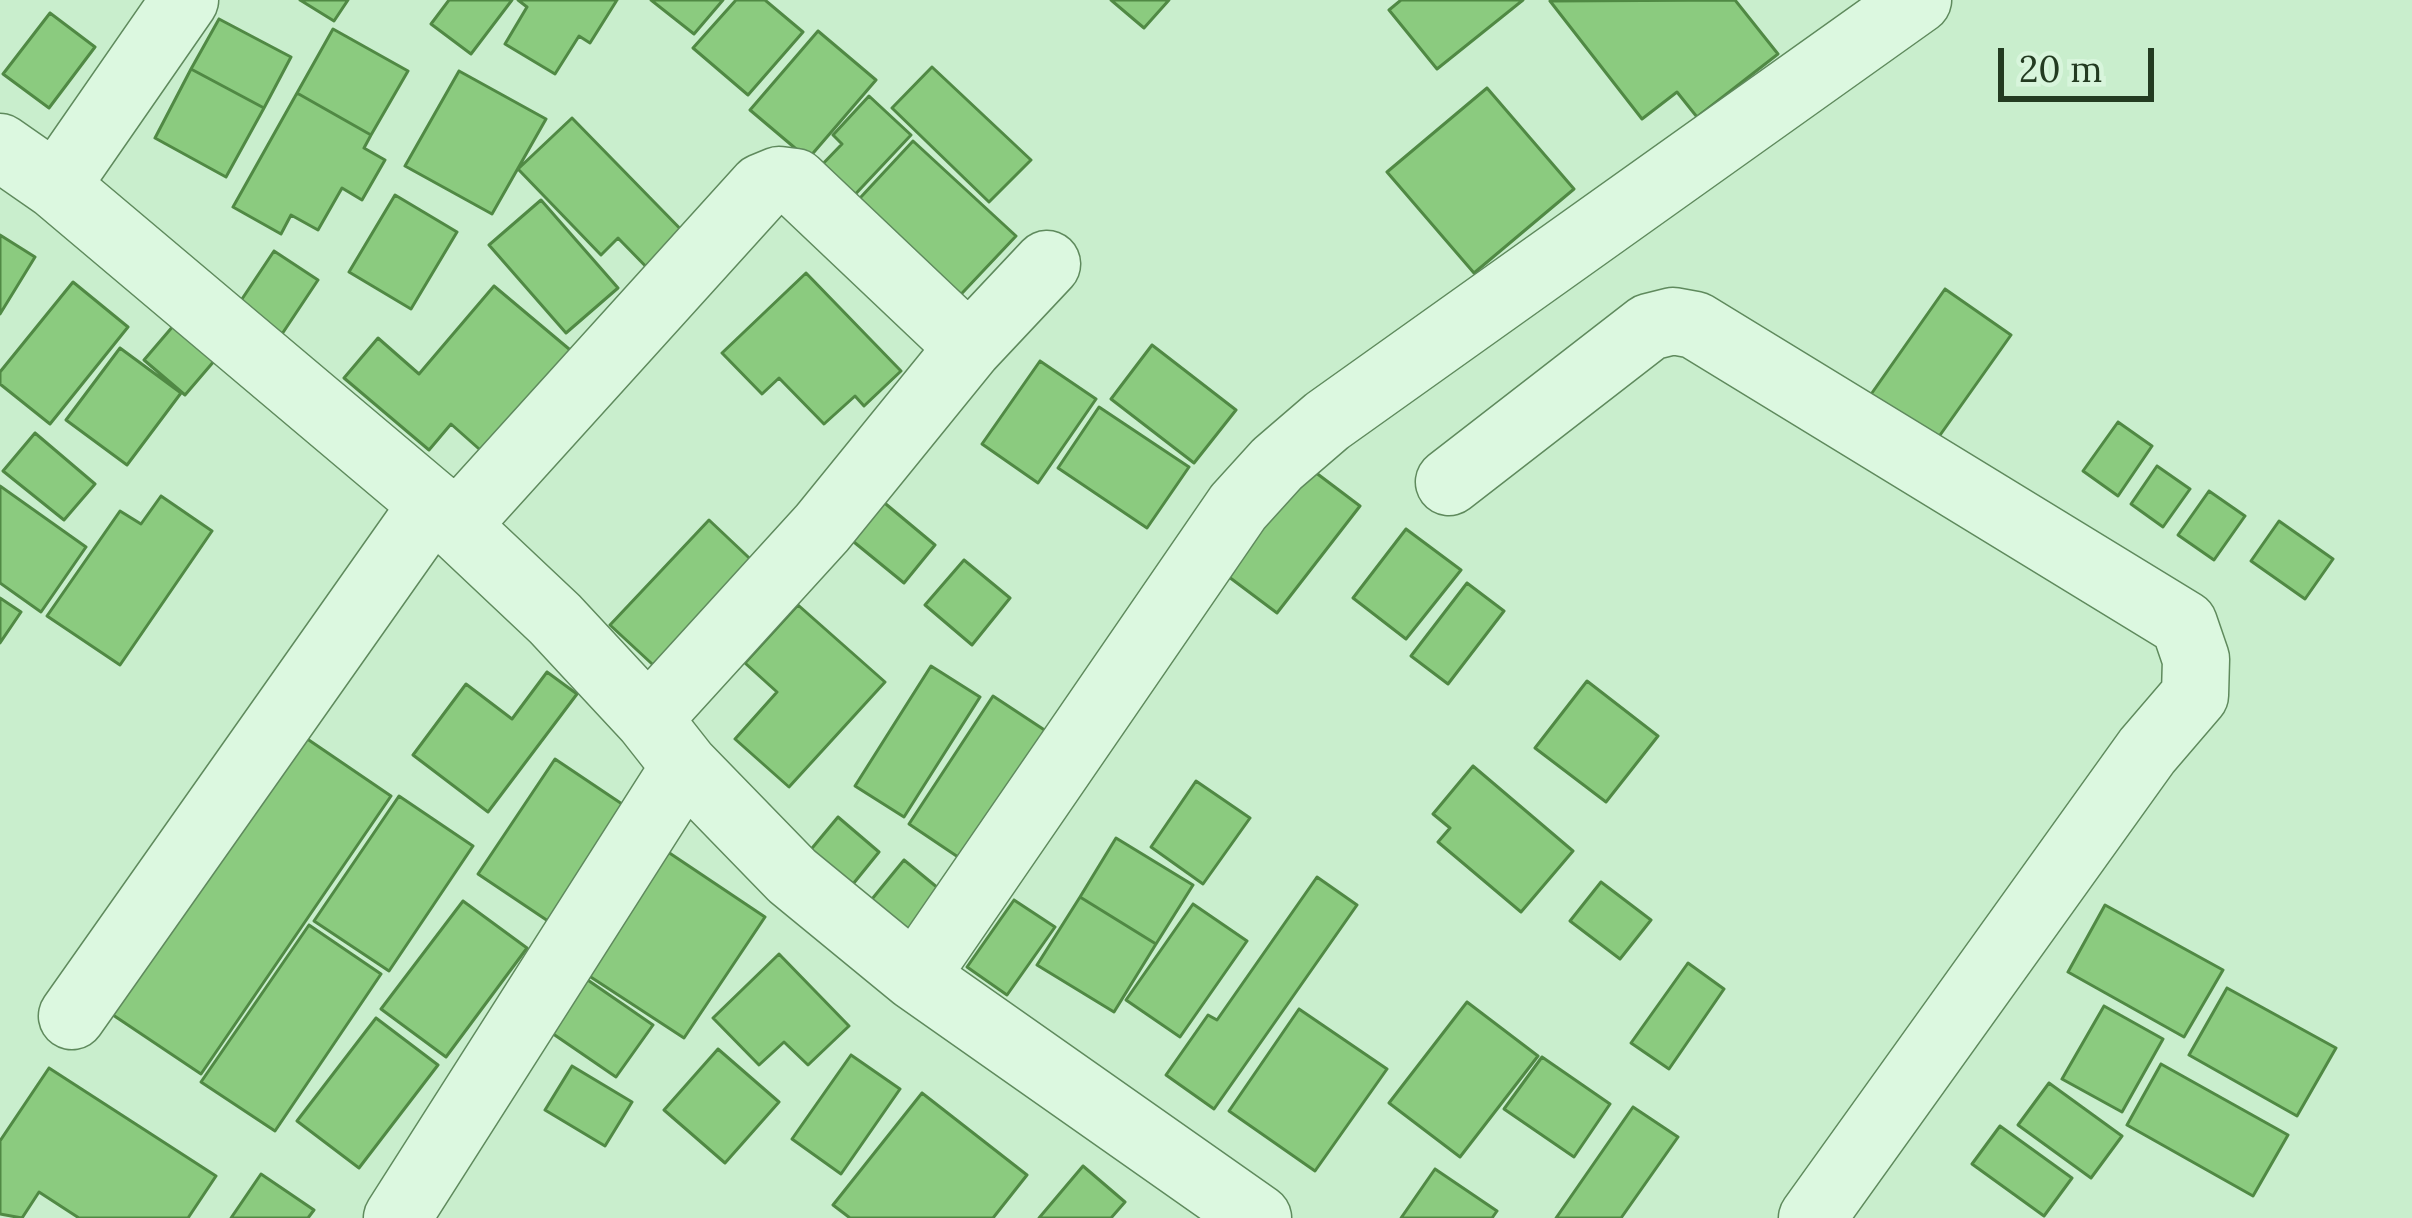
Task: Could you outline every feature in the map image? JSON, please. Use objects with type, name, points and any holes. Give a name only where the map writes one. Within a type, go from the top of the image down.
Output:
[{"type":"street","points":[[56,186],[184,0]]},
{"type":"street","points":[[915,977],[1238,507],[1277,464],[1327,421],[1918,0]]},
{"type":"street","points":[[0,147],[56,186],[445,514],[555,620],[792,876],[915,977],[1258,1218]]},
{"type":"street","points":[[72,1016],[445,514],[762,187],[779,180],[795,182],[969,347]]},
{"type":"street","points":[[397,1218],[666,743],[822,528],[969,347],[1047,264]]},
{"type":"street","points":[[1449,482],[1649,327],[1673,321],[1695,325],[2184,624],[2197,658],[2195,695],[2147,751],[1812,1218]]},
{"type":"building","points":[[300,0],[348,0],[334,21]]},
{"type":"building","points":[[449,0],[512,0],[471,54],[431,24]]},
{"type":"building","points":[[518,0],[617,0],[590,43],[579,36],[555,74],[505,44],[527,7]]},
{"type":"building","points":[[651,0],[723,0],[694,34]]},
{"type":"building","points":[[736,0],[765,0],[803,32],[748,95],[693,48]]},
{"type":"building","points":[[1111,0],[1169,0],[1144,28]]},
{"type":"building","points":[[1401,0],[1523,0],[1437,69],[1389,10]]},
{"type":"building","points":[[1735,0],[1778,54],[1697,117],[1677,92],[1642,119],[1550,1]]},
{"type":"building","points":[[50,13],[95,47],[49,108],[3,74]]},
{"type":"building","points":[[219,19],[291,57],[264,108],[191,69]]},
{"type":"building","points":[[333,29],[408,71],[371,135],[297,93]]},
{"type":"building","points":[[818,31],[876,80],[808,159],[750,110]]},
{"type":"building","points":[[932,67],[1031,160],[989,202],[892,108]]},
{"type":"building","points":[[191,69],[264,108],[226,177],[155,138]]},
{"type":"building","points":[[459,71],[546,119],[492,214],[405,166]]},
{"type":"building","points":[[1487,88],[1574,189],[1474,273],[1387,172]]},
{"type":"building","points":[[297,93],[371,135],[364,148],[385,160],[362,200],[342,188],[318,230],[291,215],[281,234],[233,207]]},
{"type":"building","points":[[869,96],[911,135],[848,202],[815,172],[842,144],[833,135]]},
{"type":"building","points":[[572,118],[699,248],[662,283],[618,238],[601,255],[518,169]]},
{"type":"building","points":[[913,141],[1016,236],[949,307],[847,212]]},
{"type":"building","points":[[395,195],[457,232],[411,309],[349,272]]},
{"type":"building","points":[[541,200],[618,288],[566,333],[489,245]]},
{"type":"building","points":[[0,235],[35,257],[0,314]]},
{"type":"building","points":[[274,251],[318,280],[282,334],[238,305]]},
{"type":"building","points":[[806,273],[901,371],[864,406],[855,396],[824,424],[779,378],[762,394],[722,353]]},
{"type":"building","points":[[73,282],[128,327],[50,424],[0,384],[0,372]]},
{"type":"building","points":[[494,286],[575,354],[487,456],[451,424],[429,450],[344,378],[378,338],[419,374]]},
{"type":"building","points":[[1945,289],[2011,335],[1933,445],[1867,400]]},
{"type":"building","points":[[174,325],[215,360],[185,395],[144,360]]},
{"type":"building","points":[[1152,345],[1236,410],[1194,463],[1111,399]]},
{"type":"building","points":[[120,348],[181,393],[127,465],[66,420]]},
{"type":"building","points":[[1040,361],[1096,399],[1038,483],[982,444]]},
{"type":"building","points":[[1099,407],[1189,467],[1147,528],[1058,468]]},
{"type":"building","points":[[2118,422],[2152,446],[2118,496],[2083,471]]},
{"type":"building","points":[[35,433],[95,484],[64,520],[3,471]]},
{"type":"building","points":[[1303,463],[1360,506],[1277,613],[1221,571]]},
{"type":"building","points":[[2157,466],[2190,489],[2163,527],[2131,504]]},
{"type":"building","points":[[0,486],[86,547],[41,612],[0,583]]},
{"type":"building","points":[[2209,491],[2245,516],[2214,560],[2178,535]]},
{"type":"building","points":[[161,496],[212,531],[120,665],[47,616],[120,511],[141,524]]},
{"type":"building","points":[[881,500],[935,545],[904,583],[849,538]]},
{"type":"building","points":[[709,520],[763,571],[664,675],[610,625]]},
{"type":"building","points":[[2279,521],[2333,559],[2305,599],[2251,561]]},
{"type":"building","points":[[1406,529],[1461,570],[1406,639],[1353,598]]},
{"type":"building","points":[[964,560],[1010,598],[972,645],[925,605]]},
{"type":"building","points":[[1467,583],[1504,611],[1448,684],[1411,656]]},
{"type":"building","points":[[0,598],[21,612],[0,643]]},
{"type":"building","points":[[798,605],[885,682],[789,787],[735,739],[777,692],[745,663]]},
{"type":"building","points":[[931,666],[980,697],[904,817],[855,786]]},
{"type":"building","points":[[547,672],[577,694],[488,812],[413,755],[466,684],[512,719]]},
{"type":"building","points":[[1587,681],[1658,736],[1606,802],[1535,748]]},
{"type":"building","points":[[993,696],[1046,731],[961,859],[909,824]]},
{"type":"building","points":[[300,734],[391,796],[201,1074],[110,1013]]},
{"type":"building","points":[[555,759],[628,808],[551,923],[478,874]]},
{"type":"building","points":[[1473,766],[1573,851],[1521,912],[1438,842],[1450,828],[1433,814]]},
{"type":"building","points":[[1196,781],[1250,818],[1203,884],[1151,847]]},
{"type":"building","points":[[399,796],[473,846],[389,971],[314,921]]},
{"type":"building","points":[[838,817],[879,852],[840,900],[798,865]]},
{"type":"building","points":[[1116,838],[1193,885],[1156,944],[1080,897]]},
{"type":"building","points":[[662,848],[765,917],[684,1038],[580,970]]},
{"type":"building","points":[[904,860],[944,893],[902,942],[863,910]]},
{"type":"building","points":[[1317,877],[1357,905],[1214,1109],[1166,1075],[1208,1015],[1217,1020]]},
{"type":"building","points":[[1601,882],[1651,920],[1620,959],[1570,921]]},
{"type":"building","points":[[1080,897],[1156,944],[1114,1012],[1037,965]]},
{"type":"building","points":[[1014,900],[1055,927],[1007,995],[967,967]]},
{"type":"building","points":[[463,901],[527,948],[446,1057],[381,1009]]},
{"type":"building","points":[[1193,904],[1247,941],[1180,1037],[1126,1000]]},
{"type":"building","points":[[2105,905],[2223,970],[2184,1037],[2068,972]]},
{"type":"building","points":[[309,925],[381,974],[275,1131],[201,1082]]},
{"type":"building","points":[[779,954],[849,1026],[808,1065],[784,1042],[759,1065],[713,1018]]},
{"type":"building","points":[[1688,963],[1724,989],[1669,1069],[1631,1043]]},
{"type":"building","points":[[579,974],[653,1025],[616,1077],[543,1027]]},
{"type":"building","points":[[2227,988],[2336,1048],[2297,1116],[2189,1055]]},
{"type":"building","points":[[1467,1002],[1538,1056],[1460,1157],[1389,1103]]},
{"type":"building","points":[[2104,1006],[2163,1039],[2122,1112],[2062,1079]]},
{"type":"building","points":[[1299,1009],[1387,1069],[1315,1171],[1229,1111]]},
{"type":"building","points":[[376,1018],[438,1065],[359,1168],[297,1121]]},
{"type":"building","points":[[718,1049],[779,1102],[725,1163],[664,1110]]},
{"type":"building","points":[[851,1055],[900,1089],[841,1174],[792,1139]]},
{"type":"building","points":[[1542,1057],[1610,1104],[1574,1157],[1504,1109]]},
{"type":"building","points":[[2161,1064],[2288,1135],[2253,1196],[2127,1125]]},
{"type":"building","points":[[572,1066],[632,1102],[605,1146],[545,1110]]},
{"type":"building","points":[[49,1068],[216,1176],[188,1218],[79,1218],[39,1192],[22,1218],[0,1214],[0,1141]]},
{"type":"building","points":[[2049,1083],[2122,1136],[2091,1178],[2018,1125]]},
{"type":"building","points":[[922,1093],[1027,1175],[993,1218],[850,1218],[833,1205]]},
{"type":"building","points":[[1633,1107],[1678,1137],[1621,1218],[1556,1218]]},
{"type":"building","points":[[2000,1126],[2072,1178],[2044,1216],[1972,1164]]},
{"type":"building","points":[[1083,1166],[1125,1202],[1111,1218],[1039,1218]]},
{"type":"building","points":[[1435,1169],[1497,1211],[1492,1218],[1401,1218]]},
{"type":"building","points":[[261,1174],[314,1210],[308,1218],[231,1218]]}]
